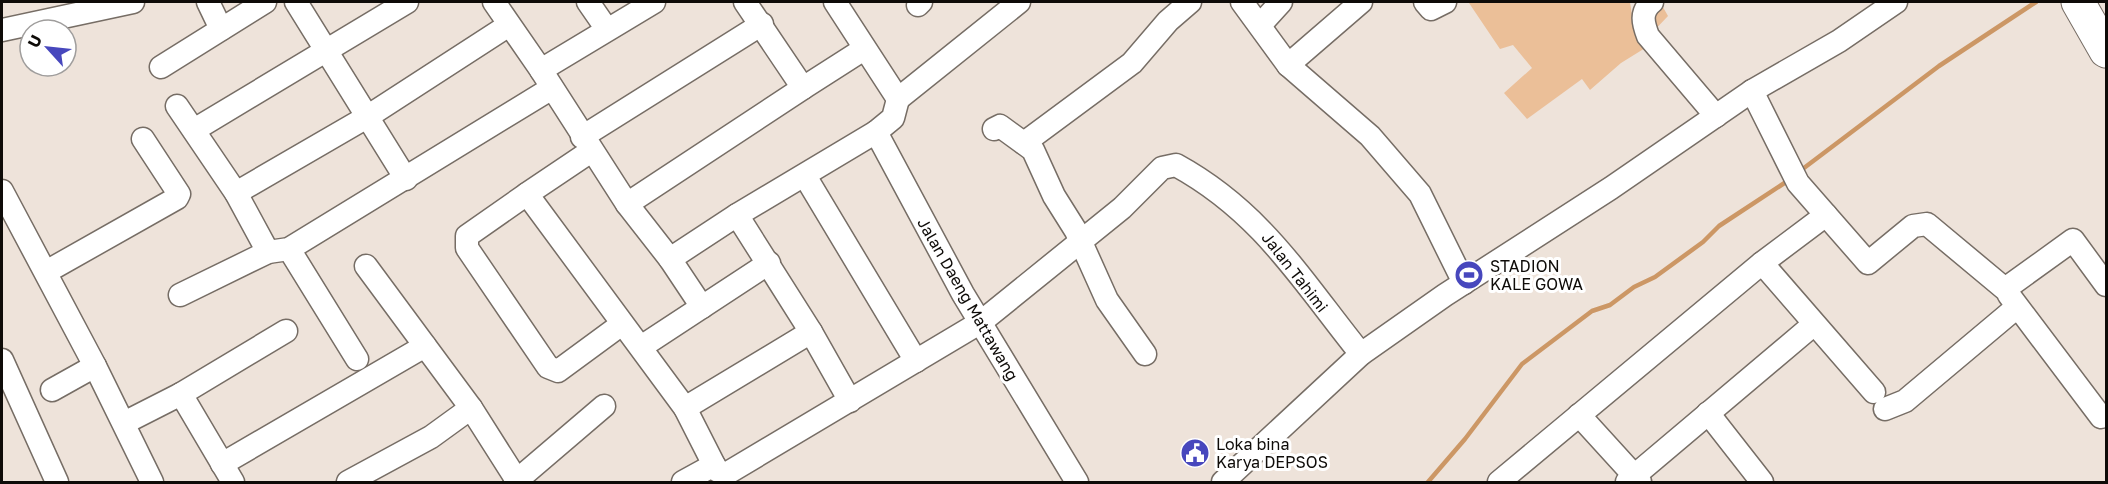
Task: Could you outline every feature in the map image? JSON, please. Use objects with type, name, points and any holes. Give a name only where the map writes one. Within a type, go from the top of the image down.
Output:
[{"type":"highway","points":[[2078,2],[2106,51]]},
{"type":"highway","points":[[2098,2],[2106,14]]},
{"type":"street","points":[[2,30],[44,10],[133,2]]},
{"type":"street","points":[[208,2],[221,29]]},
{"type":"street","points":[[161,67],[265,2]]},
{"type":"street","points":[[296,2],[406,179]]},
{"type":"street","points":[[194,130],[327,52],[406,2]]},
{"type":"street","points":[[494,2],[547,79],[627,204],[670,259],[702,307]]},
{"type":"street","points":[[588,2],[606,28]]},
{"type":"street","points":[[180,295],[278,250],[406,179],[547,79],[606,28],[654,2]]},
{"type":"street","points":[[745,2],[803,88]]},
{"type":"street","name":"Jalan Daeng Mattawang","points":[[835,2],[864,49],[889,116],[981,322],[1077,483]]},
{"type":"street","points":[[670,259],[737,215],[805,176],[889,116],[1019,2]]},
{"type":"street","points":[[1024,142],[1132,63],[1168,21],[1190,2]]},
{"type":"street","points":[[1242,2],[1261,24],[1288,65],[1370,136],[1420,194],[1464,283]]},
{"type":"street","points":[[1261,24],[1281,2]]},
{"type":"street","points":[[1288,65],[1361,2]]},
{"type":"street","points":[[1425,2],[1431,9],[1445,2]]},
{"type":"street","points":[[1652,2],[1647,6],[1642,22],[1648,36],[1716,116]]},
{"type":"street","points":[[1223,483],[1361,354],[1752,91],[1839,41],[1896,2]]},
{"type":"street","points":[[622,324],[558,371],[548,367],[467,248],[465,242],[467,236],[527,194],[587,144],[762,24]]},
{"type":"street","points":[[236,193],[367,117],[509,25]]},
{"type":"street","points":[[627,204],[864,49]]},
{"type":"street","points":[[1752,91],[1795,178],[1868,263],[1913,226],[1931,225],[2011,298],[2101,417]]},
{"type":"street","points":[[177,106],[236,193],[357,359]]},
{"type":"street","points":[[994,129],[1000,126],[1024,142],[1040,163],[1054,196],[1081,241],[1107,300],[1145,354]]},
{"type":"street","points":[[46,272],[177,198],[179,194],[143,139]]},
{"type":"street","name":"Jalan Tahimi","points":[[714,465],[718,471],[728,473],[981,322],[1122,208],[1162,168],[1176,165],[1210,184],[1259,226],[1361,354]]},
{"type":"street","points":[[805,176],[916,361]]},
{"type":"street","points":[[2,191],[95,366],[152,483]]},
{"type":"street","points":[[527,194],[685,408],[714,465],[683,483]]},
{"type":"street","points":[[1499,483],[1762,263],[1826,214]]},
{"type":"street","points":[[737,215],[769,263],[850,400]]},
{"type":"street","points":[[1762,263],[1880,401],[1905,401],[2073,240],[2106,285]]},
{"type":"street","points":[[641,347],[769,263]]},
{"type":"street","points":[[366,266],[471,408],[517,482],[536,462],[604,406]]},
{"type":"street","points":[[1579,415],[1634,480],[1708,413],[1813,325]]},
{"type":"street","points":[[123,423],[181,394],[286,331]]},
{"type":"street","points":[[685,408],[811,332]]},
{"type":"street","points":[[181,394],[227,473],[425,346]]},
{"type":"street","points":[[2,360],[11,409],[57,483]]},
{"type":"street","points":[[52,390],[95,366]]},
{"type":"street","points":[[348,483],[431,437],[471,408]]},
{"type":"street","points":[[1708,413],[1762,483]]},
{"type":"shaded area","points":[[1630,2],[1633,22],[1660,2],[1668,16],[1649,36],[1650,45],[1621,63],[1590,90],[1582,79],[1527,119],[1504,93],[1532,68],[1513,45],[1500,49],[1469,3]]},
{"type":"waterway","points":[[1800,171],[1939,66],[2036,2]]},
{"type":"waterway","points":[[1428,482],[1465,439],[1522,364],[1592,311],[1610,305],[1634,287],[1655,277],[1703,242],[1719,226],[1789,180]]},
{"type":"place","name":"STADION KALE GOWA","points":[[1469,275]]},
{"type":"place","name":"Loka bina Karya DEPSOS","points":[[1195,453]]}]
